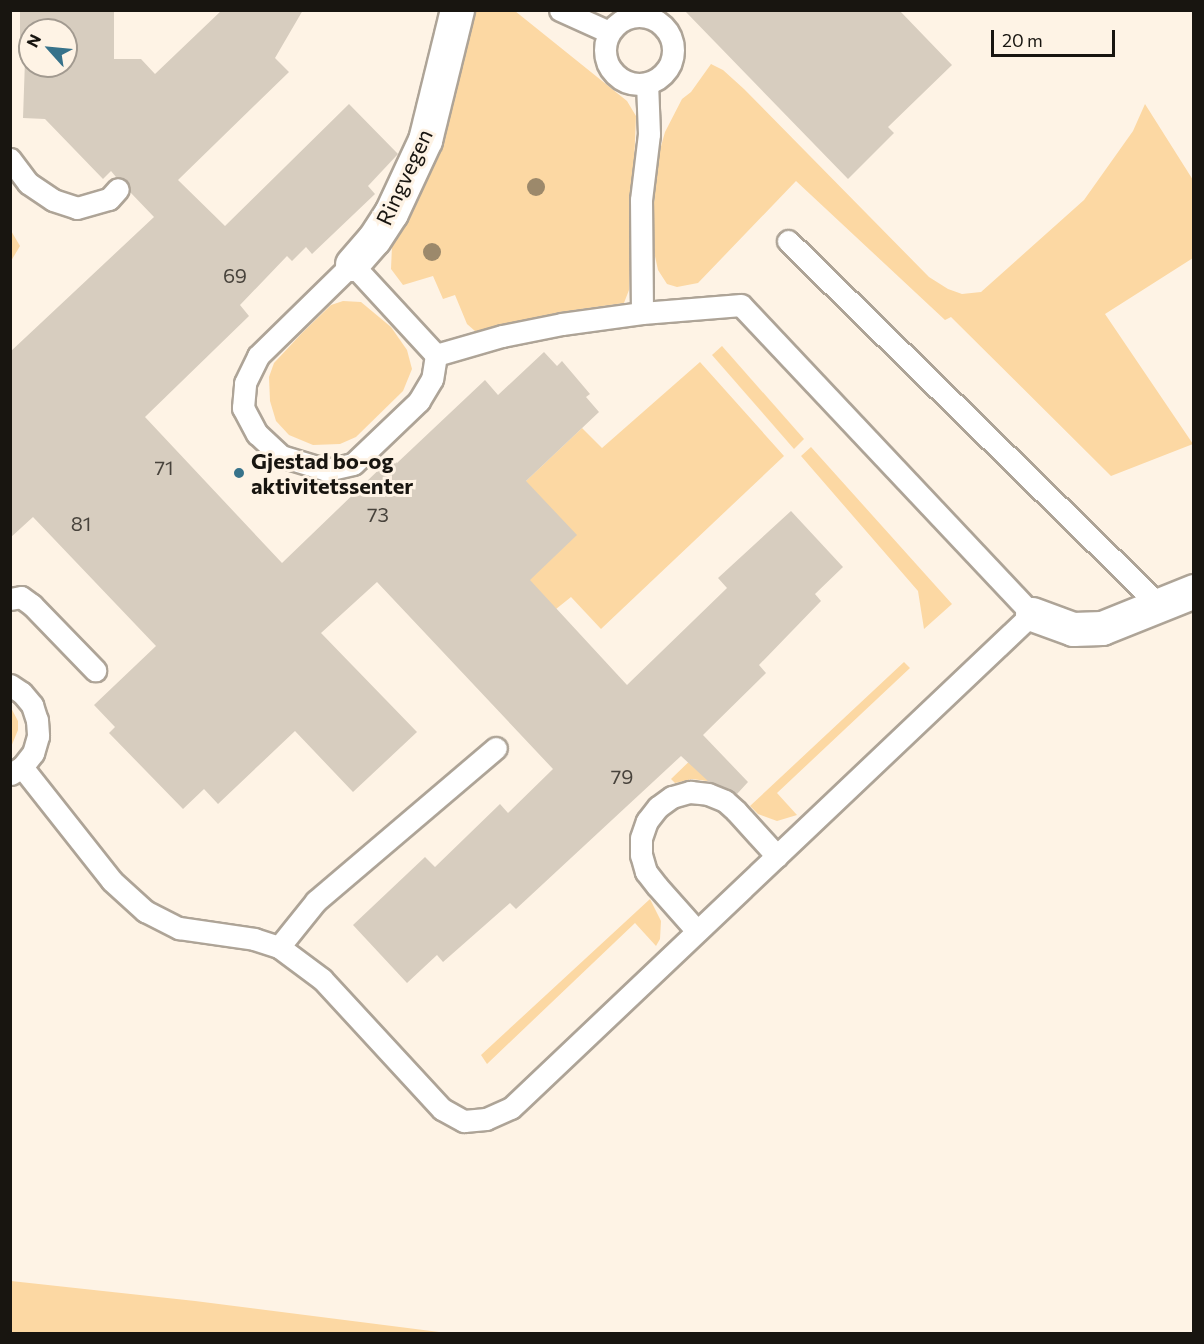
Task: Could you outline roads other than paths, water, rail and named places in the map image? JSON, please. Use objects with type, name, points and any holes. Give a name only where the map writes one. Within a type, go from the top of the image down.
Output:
[{"type":"street","name":"Ringvegen","points":[[352,264],[374,239],[391,213],[424,140],[457,10]]},
{"type":"street","points":[[1032,614],[1073,629],[1102,628],[1194,591]]},
{"type":"lane","points":[[560,10],[609,32]]},
{"type":"lane","points":[[631,16],[652,19],[667,32],[672,43],[667,68],[658,78],[647,83],[634,84],[622,80],[611,71],[606,59],[605,45],[609,32],[619,22],[631,16]]},
{"type":"lane","points":[[642,313],[641,201],[649,134],[647,83]]},
{"type":"lane","points":[[10,159],[28,183],[53,200],[78,208],[109,199],[118,189]]},
{"type":"lane","points":[[788,241],[1159,605]]},
{"type":"lane","points":[[352,264],[436,355],[432,379],[419,401],[353,464],[327,470],[281,456],[257,434],[243,408],[245,383],[258,356],[352,264]]},
{"type":"lane","points":[[10,685],[22,693],[32,705],[37,720],[38,736],[33,753],[16,771],[112,881],[145,911],[178,928],[254,939],[279,947],[322,979],[442,1109],[464,1120],[486,1119],[511,1108],[1032,614],[741,305],[642,313],[512,334],[436,355]]},
{"type":"lane","points":[[10,599],[21,597],[32,604],[95,670]]},
{"type":"lane","points":[[279,947],[316,901],[496,748]]},
{"type":"lane","points":[[697,931],[646,872],[641,855],[641,838],[647,821],[658,807],[672,797],[690,792],[708,794],[725,801],[777,856]]},
{"type":"place","name":"Gjestad bo-og aktivitetssenter","points":[[239,473]]}]
